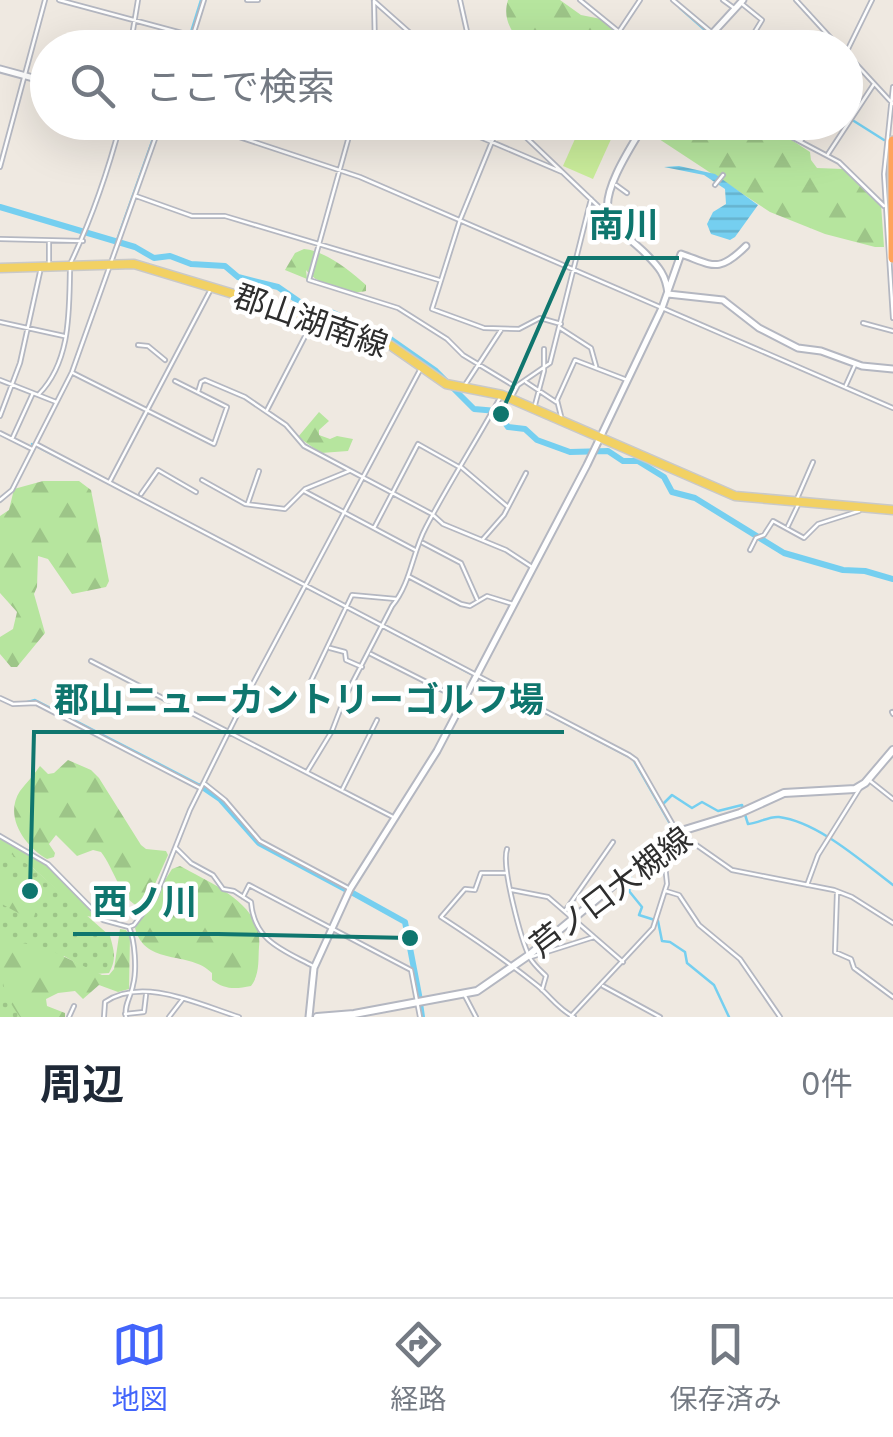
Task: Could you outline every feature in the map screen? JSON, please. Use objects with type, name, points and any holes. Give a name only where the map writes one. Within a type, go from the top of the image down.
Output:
[{"type":"highway","points":[[890,254],[893,141]]},
{"type":"main road","name":"郡山湖南線","points":[[0,268],[134,264],[379,339],[446,384],[506,397],[735,496],[893,510]]},
{"type":"main road","points":[[860,787],[892,753]]},
{"type":"main road","name":"芦ノ口大槻線","points":[[317,1017],[354,1014],[476,991],[529,956],[678,832],[740,814],[784,793],[860,787]]},
{"type":"street","points":[[37,30],[45,0]]},
{"type":"street","points":[[59,0],[171,30]]},
{"type":"street","points":[[134,30],[138,0]]},
{"type":"street","points":[[194,30],[204,0]]},
{"type":"street","points":[[247,0],[258,0]]},
{"type":"street","points":[[460,0],[467,30]]},
{"type":"street","points":[[580,0],[617,30]]},
{"type":"street","points":[[620,30],[640,0]]},
{"type":"street","points":[[673,0],[708,30]]},
{"type":"street","points":[[723,0],[735,9]]},
{"type":"street","points":[[796,0],[824,30]]},
{"type":"street","points":[[858,30],[872,0]]},
{"type":"street","points":[[374,1],[376,30]]},
{"type":"street","points":[[374,1],[407,30]]},
{"type":"street","points":[[717,30],[742,1],[762,20],[756,30]]},
{"type":"street","points":[[0,167],[30,54]]},
{"type":"street","points":[[0,69],[30,78]]},
{"type":"street","points":[[863,72],[892,102]]},
{"type":"street","points":[[863,101],[874,84]]},
{"type":"street","points":[[893,87],[885,154],[893,318]]},
{"type":"street","points":[[39,394],[52,376],[70,326],[70,264],[87,231],[115,140]]},
{"type":"street","points":[[0,500],[12,490],[72,372],[156,140]]},
{"type":"street","points":[[251,140],[339,168],[893,408]]},
{"type":"street","points":[[348,140],[308,277],[311,282],[398,308],[516,387]]},
{"type":"street","points":[[485,140],[564,172]]},
{"type":"street","points":[[493,140],[460,220],[434,312],[476,326],[501,328],[522,329],[540,318],[561,326],[591,348],[596,368]]},
{"type":"street","points":[[529,140],[608,211]]},
{"type":"street","points":[[636,140],[613,183],[608,211],[611,220],[660,267],[668,294]]},
{"type":"street","points":[[797,140],[827,155],[885,207]]},
{"type":"street","points":[[827,155],[837,140]]},
{"type":"street","points":[[715,185],[723,174]]},
{"type":"street","points":[[613,183],[627,193]]},
{"type":"street","points":[[136,196],[192,216],[226,216],[440,280]]},
{"type":"street","points":[[307,772],[333,729],[398,599],[415,550],[460,468],[506,397],[550,363],[591,199]]},
{"type":"street","points":[[0,239],[83,241]]},
{"type":"street","points":[[0,416],[28,328],[49,240]]},
{"type":"street","points":[[308,1017],[314,968],[350,889],[437,751],[602,438],[662,308],[682,254],[700,264],[718,266],[732,260],[746,246]]},
{"type":"street","points":[[109,482],[211,287]]},
{"type":"street","points":[[668,294],[727,302],[753,324],[798,348],[821,350],[855,364],[893,369]]},
{"type":"street","points":[[266,412],[315,318]]},
{"type":"street","points":[[0,322],[66,336]]},
{"type":"street","points":[[863,324],[893,331]]},
{"type":"street","points":[[464,387],[501,328]]},
{"type":"street","points":[[138,345],[148,346],[166,360]]},
{"type":"street","points":[[534,408],[544,369],[544,348]]},
{"type":"street","points":[[561,420],[557,402],[574,360],[628,381]]},
{"type":"street","points":[[845,387],[855,364]]},
{"type":"street","points":[[129,928],[153,900],[202,786],[422,366]]},
{"type":"street","points":[[72,372],[214,444],[227,408],[176,381]]},
{"type":"street","points":[[0,380],[58,403]]},
{"type":"street","points":[[198,392],[202,380],[211,381],[286,425],[304,446],[442,523],[513,553],[534,568]]},
{"type":"street","points":[[524,381],[557,402]]},
{"type":"street","points":[[12,439],[34,392]]},
{"type":"street","points":[[0,433],[33,450]]},
{"type":"street","points":[[374,528],[419,443],[460,468],[509,508]]},
{"type":"street","points":[[36,444],[633,757],[678,832],[732,870],[837,891],[893,923]]},
{"type":"street","points":[[787,528],[813,462]]},
{"type":"street","points":[[140,497],[158,470],[196,492]]},
{"type":"street","points":[[202,480],[248,504],[288,508],[303,491],[350,470]]},
{"type":"street","points":[[248,504],[258,471]]},
{"type":"street","points":[[482,540],[509,508],[526,473]]},
{"type":"street","points":[[303,491],[415,550]]},
{"type":"street","points":[[750,550],[773,520],[804,538],[818,524],[852,515],[861,508]]},
{"type":"street","points":[[420,542],[462,564],[478,600]]},
{"type":"street","points":[[408,576],[467,606],[491,596],[514,604]]},
{"type":"street","points":[[310,683],[353,593],[398,599]]},
{"type":"street","points":[[329,647],[345,652],[346,660],[362,667]]},
{"type":"street","points":[[370,653],[464,701]]},
{"type":"street","points":[[91,660],[394,818]]},
{"type":"street","points":[[0,698],[16,705],[36,703],[202,786],[224,800],[260,841],[350,889]]},
{"type":"street","points":[[342,790],[377,720]]},
{"type":"street","points":[[868,780],[893,799]]},
{"type":"street","points":[[807,885],[818,855],[860,787]]},
{"type":"street","points":[[0,836],[48,864],[103,920],[129,928],[133,936],[131,991],[125,1015],[144,1012],[146,994]]},
{"type":"street","points":[[564,912],[612,842]]},
{"type":"street","points":[[506,873],[481,873],[475,890],[465,889],[441,917],[496,952],[572,1017],[653,928],[666,890],[663,843]]},
{"type":"street","points":[[175,847],[191,863],[213,875],[225,890],[252,902],[252,912],[266,941],[314,968]]},
{"type":"street","points":[[506,848],[506,873],[529,956],[546,978],[542,990]]},
{"type":"street","points":[[244,897],[249,885],[411,970],[420,1017]]},
{"type":"street","points":[[510,890],[545,896],[623,962]]},
{"type":"street","points":[[666,890],[679,895],[699,925],[740,959],[780,1017]]},
{"type":"street","points":[[837,891],[835,952],[851,959],[854,968],[893,997]]},
{"type":"street","points":[[529,956],[594,937]]},
{"type":"street","points":[[602,985],[660,1017]]},
{"type":"street","points":[[104,1017],[106,1002],[121,992],[131,991],[183,998],[239,1017]]},
{"type":"street","points":[[465,994],[476,1017]]},
{"type":"street","points":[[169,1017],[183,998]]},
{"type":"street","points":[[69,1017],[74,1006]]},
{"type":"green space","points":[[508,0],[560,0],[581,15],[601,19],[614,30],[512,30],[506,13]]},
{"type":"green space","points":[[574,140],[611,140],[593,179],[563,166]]},
{"type":"green space","points":[[661,140],[792,140],[810,152],[817,168],[843,169],[881,204],[884,247],[825,234],[770,212]]},
{"type":"green space","points":[[304,249],[337,263],[366,285],[366,291],[333,288],[306,270],[307,279],[285,270],[295,253]]},
{"type":"green space","points":[[319,412],[329,421],[319,435],[353,439],[348,451],[321,453],[298,437]]},
{"type":"green space","points":[[43,481],[79,481],[91,490],[109,581],[106,587],[72,594],[48,559],[38,556],[34,594],[45,633],[17,667],[11,667],[0,654],[0,637],[13,629],[17,612],[0,593],[0,516],[9,510],[14,489]]},
{"type":"green space","points":[[68,760],[99,778],[141,845],[166,851],[168,855],[146,904],[133,904],[101,852],[93,850],[77,856],[56,835],[49,844],[54,857],[47,859],[19,830],[14,811],[20,791],[40,766],[48,774],[54,773]]},
{"type":"green space","points":[[0,837],[44,862],[94,917],[85,916],[33,868],[0,847]]},
{"type":"green space","points":[[0,843],[110,936],[114,951],[109,973],[95,974],[64,956],[22,1017],[0,1017]]},
{"type":"green space","points":[[180,866],[233,897],[253,919],[259,947],[257,972],[251,986],[221,986],[203,966],[158,953],[140,940],[135,928],[172,869]]},
{"type":"green space","points":[[0,877],[36,910],[34,917],[0,903]]},
{"type":"green space","points":[[120,929],[130,936],[129,989],[118,992],[99,985],[83,999],[75,991],[58,993],[46,999],[47,1006],[65,1013],[65,1017],[20,1017],[2,981],[0,939],[44,947],[109,975],[114,969]]},
{"type":"water","points":[[679,166],[715,174],[758,205],[735,237],[730,240],[711,234],[707,224],[713,212],[726,204],[725,189],[704,175],[664,167]]},
{"type":"waterway","points":[[192,30],[201,0]]},
{"type":"waterway","points":[[680,8],[705,30]]},
{"type":"waterway","points":[[863,127],[884,140]]},
{"type":"waterway","points":[[116,243],[153,140]]},
{"type":"waterway","points":[[0,207],[135,247],[154,258],[170,256],[191,264],[225,266],[238,277],[278,287],[304,305],[324,309],[386,336],[436,371],[474,409],[497,411],[508,427],[525,429],[537,440],[570,452],[608,451],[623,461],[638,461],[664,477],[672,492],[695,498],[784,553],[893,579]]},
{"type":"waterway","points":[[32,444],[120,489]]},
{"type":"waterway","points":[[215,539],[633,759],[673,829],[649,852]]},
{"type":"waterway","points":[[24,703],[35,700],[200,785]]},
{"type":"waterway","points":[[201,786],[220,799],[259,843],[347,890]]},
{"type":"waterway","points":[[664,803],[672,795],[692,808],[702,802],[718,811],[742,805],[748,824],[775,817],[794,820],[839,844],[893,885]]},
{"type":"waterway","points":[[630,875],[633,884],[629,891],[642,907],[639,915],[658,921],[662,941],[685,952],[687,963],[714,985],[729,1017]]},
{"type":"waterway","points":[[351,892],[405,922],[420,1000]]},
{"type":"waterway","points":[[420,1003],[422,1017]]},
{"type":"place","name":"南川","points":[[501,414]]},
{"type":"place","name":"郡山ニューカントリーゴルフ場","points":[[30,891]]},
{"type":"place","name":"西ノ川","points":[[410,938]]}]
